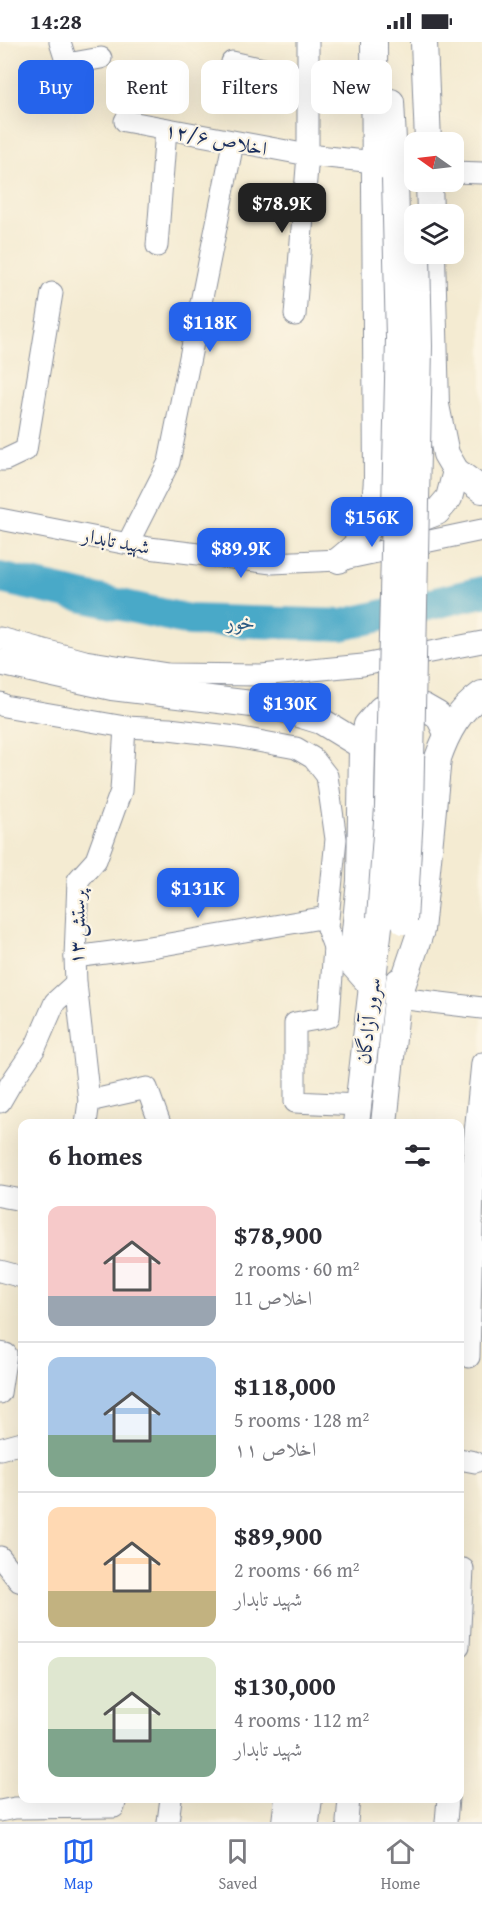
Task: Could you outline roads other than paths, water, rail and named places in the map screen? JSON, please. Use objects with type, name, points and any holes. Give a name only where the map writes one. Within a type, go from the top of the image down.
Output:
[{"type":"main road","points":[[339,560],[359,544],[372,524],[375,512],[377,478],[374,42]]},
{"type":"main road","points":[[388,42],[404,148]]},
{"type":"main road","points":[[412,42],[415,132]]},
{"type":"main road","points":[[424,42],[428,132]]},
{"type":"main road","points":[[392,919],[388,807],[399,338],[408,192]]},
{"type":"main road","points":[[392,919],[410,814],[419,346],[417,264]]},
{"type":"main road","points":[[432,264],[436,405],[446,454],[456,471],[482,490]]},
{"type":"main road","points":[[377,478],[390,507],[408,517],[424,517],[437,512],[449,498],[456,471]]},
{"type":"main road","points":[[0,663],[112,687],[276,707],[321,721],[362,746]]},
{"type":"main road","points":[[398,998],[421,930],[438,758],[447,733],[468,703],[482,694]]},
{"type":"main road","points":[[372,990],[354,940],[360,881],[362,746],[367,725],[381,709],[401,704],[424,707],[438,716],[447,733]]},
{"type":"main road","name":"سرور آزادگان","points":[[357,1114],[372,990],[392,919]]},
{"type":"main road","name":"سرور آزادگان","points":[[385,1119],[398,998],[392,919]]},
{"type":"main road","points":[[285,1822],[287,1803]]},
{"type":"main road","points":[[306,1822],[308,1803]]},
{"type":"street","points":[[60,42],[67,64],[101,58]]},
{"type":"street","points":[[295,315],[308,155],[308,42]]},
{"type":"street","points":[[299,77],[308,79]]},
{"type":"street","name":"اخلاص ۱۲/۶","points":[[125,121],[232,143],[308,155],[375,162]]},
{"type":"street","points":[[157,246],[166,129]]},
{"type":"street","points":[[128,543],[169,462],[232,143]]},
{"type":"street","points":[[464,172],[482,173]]},
{"type":"street","points":[[0,460],[26,450],[52,293]]},
{"type":"street","name":"شهید تابدار","points":[[0,519],[149,548],[272,563],[339,560],[482,530]]},
{"type":"street","points":[[0,638],[85,661],[157,672],[262,675],[363,665],[482,642]]},
{"type":"street","points":[[1,712],[236,737],[297,748],[313,758],[327,776],[336,840],[327,928],[334,947],[372,990]]},
{"type":"street","name":"پرستش ۱۳","points":[[87,1119],[89,1101],[75,957],[78,880],[96,860],[121,791],[125,727]]},
{"type":"street","points":[[75,957],[157,946],[327,917]]},
{"type":"street","points":[[334,947],[328,1017],[295,1023],[296,1102],[357,1114]]},
{"type":"street","points":[[0,1102],[35,1048],[55,1002],[76,983]]},
{"type":"street","points":[[398,998],[482,1008]]},
{"type":"street","points":[[470,1357],[472,1153],[482,1063]]},
{"type":"street","points":[[89,1101],[147,1088],[158,1119]]},
{"type":"street","points":[[0,1196],[18,1199]]},
{"type":"street","points":[[0,1271],[18,1276]]},
{"type":"street","points":[[0,1353],[6,1354],[0,1393]]},
{"type":"street","points":[[0,1557],[18,1580]]},
{"type":"street","points":[[168,1822],[170,1803]]},
{"type":"street","points":[[346,1822],[348,1803]]},
{"type":"street","points":[[446,1822],[448,1803]]},
{"type":"street","points":[[0,1811],[15,1808],[114,1809]]},
{"type":"waterway","name":"خور","points":[[0,578],[189,620],[342,625],[482,592]]}]
